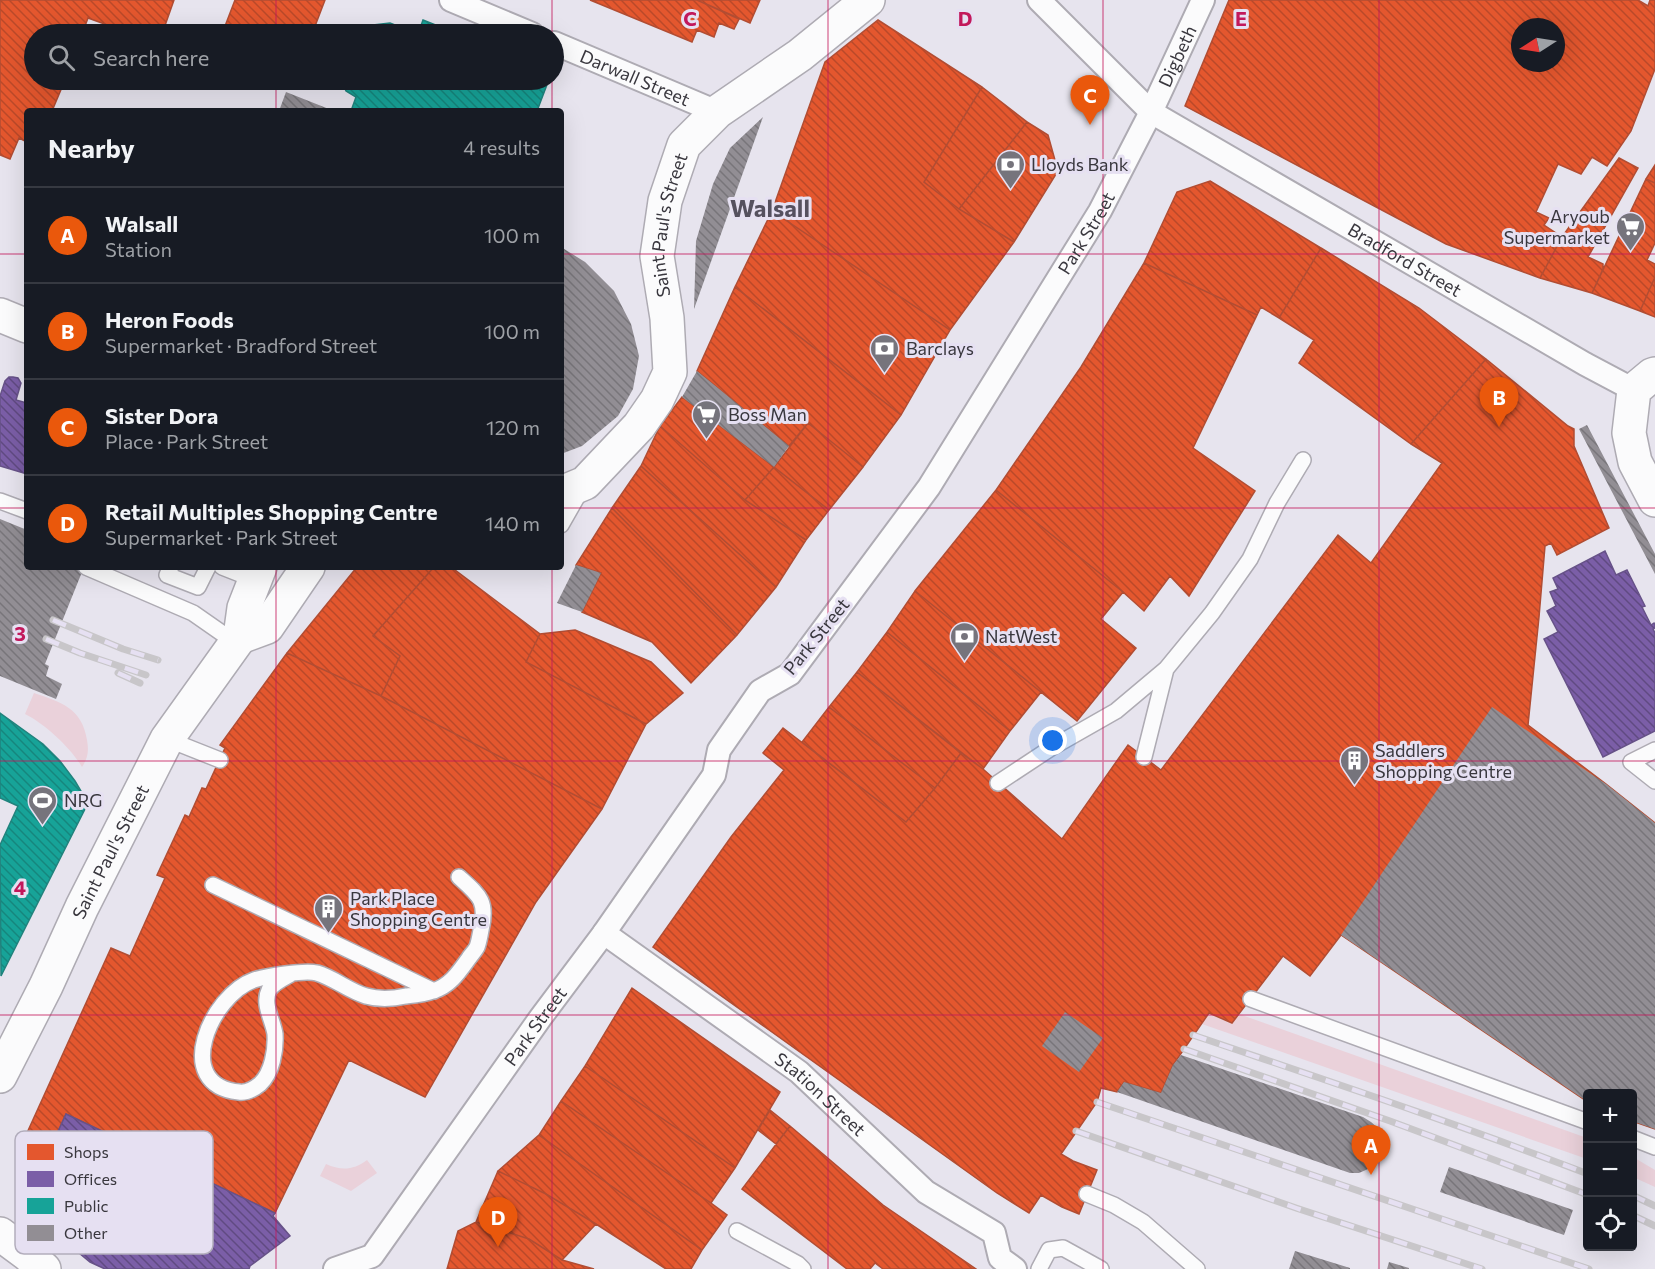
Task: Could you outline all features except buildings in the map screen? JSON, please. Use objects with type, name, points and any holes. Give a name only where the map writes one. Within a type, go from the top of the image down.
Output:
[{"type":"street","points":[[451,0],[508,24]]},
{"type":"street","name":"Saint Paul's Street","points":[[573,488],[639,426],[657,400],[670,372],[667,318],[657,256],[665,201],[684,145],[717,112],[800,55],[868,0]]},
{"type":"street","name":"Bradford Street","points":[[1039,0],[1151,112],[1585,364],[1644,382]]},
{"type":"street","name":"Digbeth","points":[[1151,112],[1203,0]]},
{"type":"street","name":"Darwall Street","points":[[564,47],[717,112]]},
{"type":"street","name":"Park Street","points":[[335,1269],[377,1262],[541,1017],[604,933],[714,775],[719,750],[760,691],[790,674],[929,487],[1100,211],[1151,112]]},
{"type":"street","points":[[0,315],[24,325]]},
{"type":"street","points":[[1644,382],[1629,433],[1635,462],[1655,500]]},
{"type":"street","points":[[238,640],[267,627],[306,570]]},
{"type":"street","name":"Saint Paul's Street","points":[[0,1076],[167,739],[238,640],[244,609],[257,574]]},
{"type":"street","name":"Station Street","points":[[604,933],[799,1072],[926,1192],[994,1233],[1000,1258],[1015,1269]]},
{"type":"street","points":[[0,1234],[15,1245]]},
{"type":"street","points":[[27,1254],[44,1269]]},
{"type":"lane","points":[[998,783],[1051,747],[1116,711],[1166,669],[1212,613],[1250,559],[1277,503],[1303,460]]},
{"type":"lane","points":[[564,516],[573,488]]},
{"type":"lane","points":[[0,501],[24,510]]},
{"type":"lane","points":[[93,570],[193,613],[238,640]]},
{"type":"lane","points":[[170,570],[167,575],[198,587],[206,570]]},
{"type":"lane","points":[[237,570],[257,574]]},
{"type":"lane","points":[[1144,757],[1166,669]]},
{"type":"lane","points":[[167,739],[220,760]]},
{"type":"lane","points":[[1655,750],[1631,762],[1655,781]]},
{"type":"lane","points":[[291,974],[269,991],[267,1003],[275,1033],[275,1047],[265,1080],[255,1088],[241,1092],[227,1090],[213,1082],[203,1063],[201,1053],[214,1018],[226,998],[241,985],[256,979],[291,974],[316,973],[366,996],[388,1000],[434,991],[451,982],[477,948],[485,914],[478,894],[459,877]]},
{"type":"lane","points":[[213,885],[434,991]]},
{"type":"lane","points":[[1251,999],[1583,1121]]},
{"type":"lane","points":[[1637,1140],[1655,1147]]},
{"type":"lane","points":[[1087,1194],[1114,1205],[1143,1222],[1197,1269]]},
{"type":"lane","points":[[737,1232],[798,1264],[803,1269]]},
{"type":"lane","points":[[1039,1269],[1049,1250],[1063,1248],[1101,1269]]},
{"type":"shaded area","points":[[34,693],[61,703],[75,713],[80,720],[88,748],[82,767],[57,737],[25,714]]},
{"type":"shaded area","points":[[1209,1013],[1231,1023],[1239,1014],[1583,1137],[1583,1158],[1202,1024]]},
{"type":"shaded area","points":[[1637,1159],[1655,1170],[1655,1187],[1637,1179]]},
{"type":"shaded area","points":[[367,1160],[377,1173],[351,1191],[320,1176],[326,1164],[337,1168],[347,1168],[357,1166]]},
{"type":"railway","points":[[53,620],[123,649],[158,660]]},
{"type":"railway","points":[[46,639],[146,675]]},
{"type":"railway","points":[[118,673],[140,683]]},
{"type":"railway","points":[[1193,1035],[1441,1120],[1583,1172]]},
{"type":"railway","points":[[1184,1049],[1390,1121],[1583,1193]]},
{"type":"railway","points":[[1097,1102],[1589,1269]]},
{"type":"railway","points":[[1076,1131],[1296,1208],[1482,1269]]},
{"type":"railway","points":[[1636,1197],[1655,1206]]},
{"type":"railway","points":[[1637,1217],[1655,1226]]},
{"type":"place","name":"Sister Dora","points":[[1090,125]]},
{"type":"place","name":"Lloyds Bank","points":[[1010,190]]},
{"type":"place","name":"Aryoub Supermarket","points":[[1631,252]]},
{"type":"place","name":"Barclays","points":[[885,374]]},
{"type":"place","name":"Heron Foods","points":[[1499,427]]},
{"type":"place","name":"Boss Man","points":[[707,440]]},
{"type":"place","name":"NatWest","points":[[964,662]]},
{"type":"place","name":"Saddlers Shopping Centre","points":[[1354,786]]},
{"type":"place","name":"NRG","points":[[43,826]]},
{"type":"place","name":"Park Place Shopping Centre","points":[[329,934]]},
{"type":"place","name":"Walsall","points":[[1371,1175]]},
{"type":"place","name":"Retail Multiples Shopping Centre","points":[[498,1247]]},
{"type":"district","name":"Walsall","points":[[770,207]]}]
